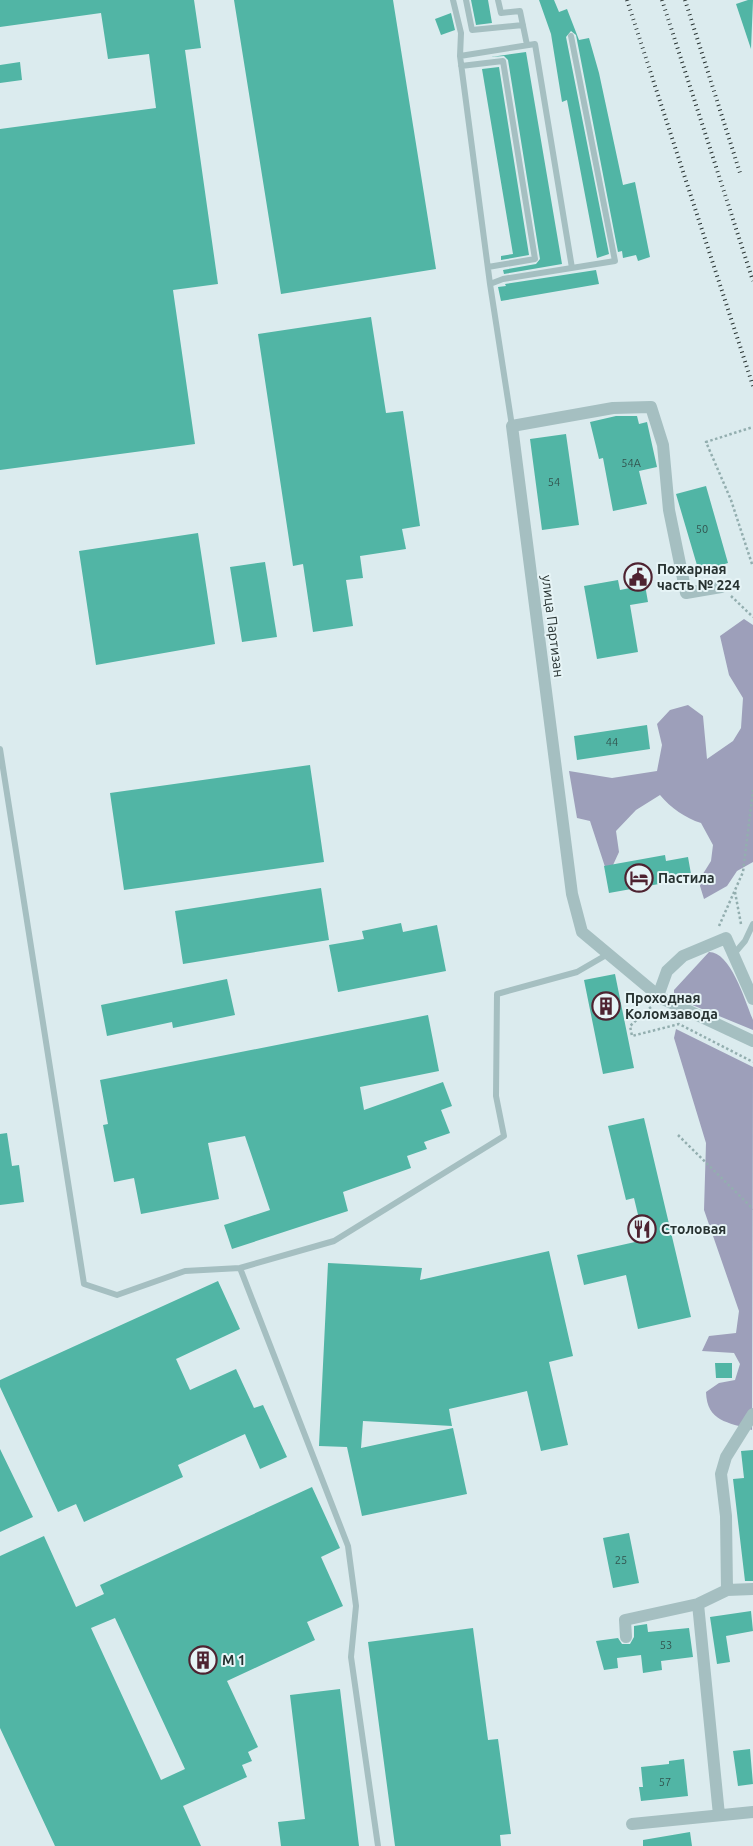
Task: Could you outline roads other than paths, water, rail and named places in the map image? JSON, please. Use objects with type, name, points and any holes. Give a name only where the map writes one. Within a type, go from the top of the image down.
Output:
[{"type":"street","points":[[512,426],[613,408],[650,407],[663,445],[669,510],[686,593],[721,586]]},
{"type":"street","name":"улица Партизан","points":[[512,426],[572,894],[582,932],[660,997],[753,1041]]},
{"type":"street","points":[[660,997],[667,971],[683,956],[726,938],[753,999]]},
{"type":"street","points":[[726,1590],[726,1516],[721,1474],[726,1457],[753,1414]]},
{"type":"street","points":[[626,1637],[624,1620],[698,1604],[726,1590],[753,1589]]},
{"type":"street","points":[[698,1604],[719,1815]]},
{"type":"street","points":[[632,1824],[753,1812]]},
{"type":"lane","points":[[453,0],[461,34],[461,66],[490,284],[512,426]]},
{"type":"lane","points":[[466,0],[472,30],[523,25]]},
{"type":"lane","points":[[498,0],[500,13],[520,11],[527,45]]},
{"type":"lane","points":[[490,284],[503,279],[615,261],[571,36]]},
{"type":"lane","points":[[460,56],[536,44],[572,268]]},
{"type":"lane","points":[[461,66],[503,61],[535,259],[488,267]]},
{"type":"lane","points":[[0,749],[84,1284],[117,1295],[185,1271],[240,1268],[334,1241],[504,1136],[496,1096],[497,994],[577,972],[608,954]]},
{"type":"lane","points":[[734,955],[746,941],[753,924]]},
{"type":"lane","points":[[639,980],[643,994]]},
{"type":"lane","points":[[240,1268],[348,1546],[356,1606],[351,1657],[378,1846]]},
{"type":"railway","points":[[627,0],[753,386]]},
{"type":"railway","points":[[662,0],[753,281]]},
{"type":"railway","points":[[685,0],[741,176]]},
{"type":"place","name":"Пожарная часть № 224","points":[[638,577]]},
{"type":"place","name":"Пастила","points":[[639,878]]},
{"type":"place","name":"Проходная Коломзавода","points":[[606,1006]]},
{"type":"place","name":"Столовая","points":[[642,1229]]},
{"type":"place","name":"M 1","points":[[203,1660]]}]
